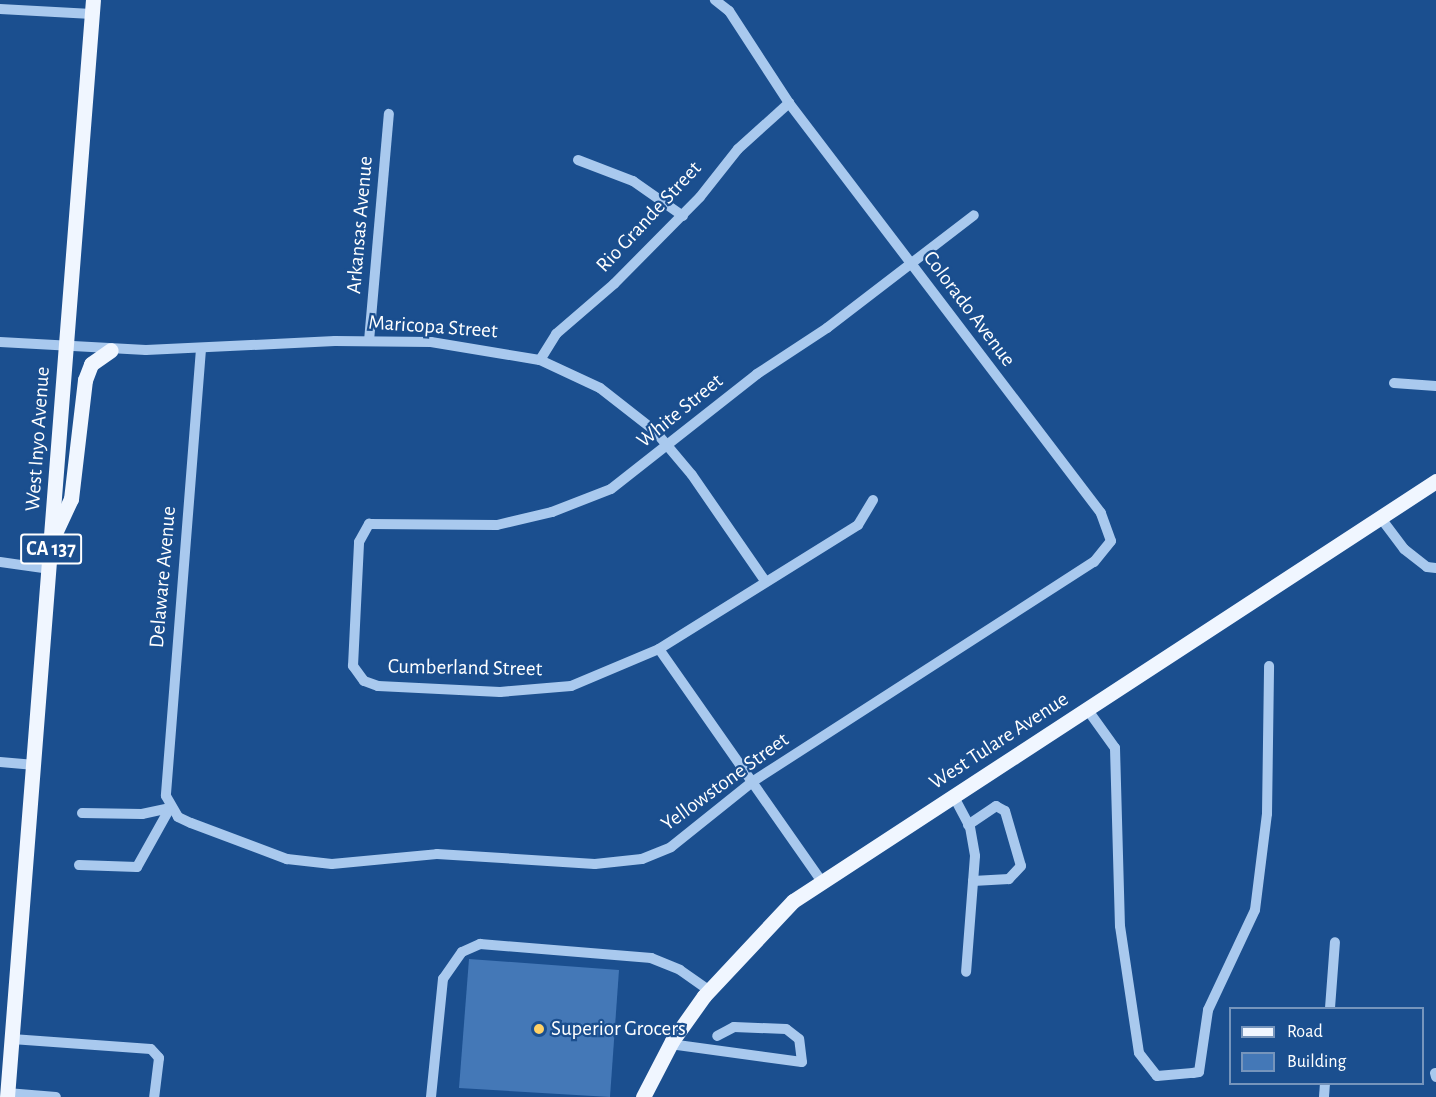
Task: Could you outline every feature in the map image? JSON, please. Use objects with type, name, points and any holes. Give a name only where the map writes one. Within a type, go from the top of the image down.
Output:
[{"type":"main road","name":"West Inyo Avenue","points":[[7,1095],[92,7]]},
{"type":"main road","points":[[51,542],[71,499],[85,380],[91,364],[111,350]]},
{"type":"main road","name":"West Tulare Avenue","points":[[643,1097],[670,1044],[709,990],[764,928],[821,880],[1436,481]]},
{"type":"street","name":"Colorado Avenue","points":[[715,0],[748,37],[789,103],[1101,513],[1111,542]]},
{"type":"street","points":[[0,9],[92,7]]},
{"type":"street","name":"Rio Grande Street","points":[[540,360],[571,319],[614,284],[683,216],[738,149],[789,103]]},
{"type":"street","name":"Arkansas Avenue","points":[[369,340],[389,114]]},
{"type":"street","points":[[578,160],[633,181],[683,216]]},
{"type":"street","name":"White Street","points":[[357,675],[350,657],[359,542],[369,524],[395,520],[472,527],[529,519],[611,489],[669,446],[757,374],[911,264],[974,215]]},
{"type":"street","name":"Maricopa Street","points":[[0,342],[111,350],[201,349],[369,340],[467,345],[540,360],[600,388],[669,446],[765,581]]},
{"type":"street","name":"Delaware Avenue","points":[[170,808],[165,780],[201,349]]},
{"type":"street","points":[[1394,383],[1436,386]]},
{"type":"street","name":"Cumberland Street","points":[[357,675],[378,686],[539,690],[602,676],[659,649],[858,525],[873,500]]},
{"type":"street","points":[[1380,517],[1404,549],[1427,567],[1436,568]]},
{"type":"street","name":"Yellowstone Street","points":[[170,808],[191,823],[261,853],[310,863],[358,864],[437,854],[614,863],[642,859],[671,847],[752,782],[1094,562],[1111,542]]},
{"type":"street","points":[[0,562],[49,569]]},
{"type":"street","points":[[659,649],[821,880]]},
{"type":"street","points":[[1087,709],[1115,748],[1120,926],[1139,1053],[1157,1076],[1198,1072],[1208,1010],[1255,910],[1267,814],[1269,666]]},
{"type":"street","points":[[0,762],[34,765]]},
{"type":"street","points":[[953,795],[968,825],[975,856],[966,972]]},
{"type":"street","points":[[968,825],[996,806],[1005,811],[1021,866],[1009,879],[973,881]]},
{"type":"street","points":[[82,813],[142,814],[170,808]]},
{"type":"street","points":[[79,865],[137,867],[170,808]]},
{"type":"street","points":[[1330,1007],[1335,942]]},
{"type":"street","points":[[431,1097],[443,979],[462,952],[480,944],[651,958],[680,970],[709,990]]},
{"type":"street","points":[[670,1044],[802,1062],[799,1039],[786,1029],[734,1027],[717,1036]]},
{"type":"street","points":[[12,1039],[151,1049],[159,1058],[154,1097]]},
{"type":"street","points":[[7,1095],[56,1097]]},
{"type":"building","name":"Superior Grocers","points":[[469,959],[619,970],[610,1097],[459,1088]]},
{"type":"place","name":"Superior Grocers","points":[[539,1029]]}]
